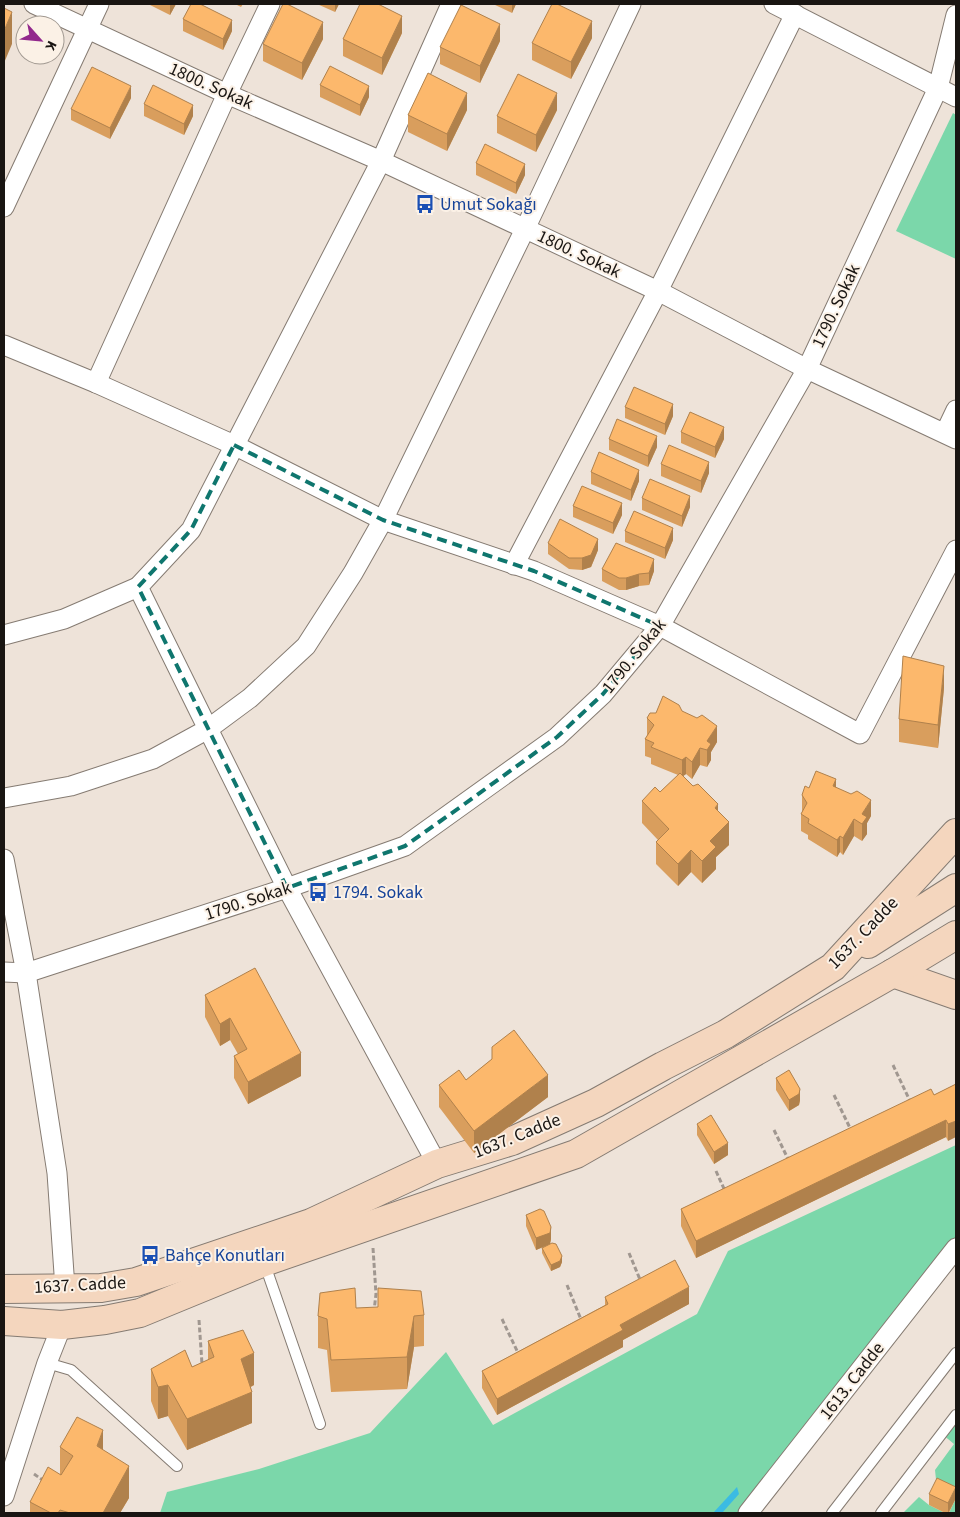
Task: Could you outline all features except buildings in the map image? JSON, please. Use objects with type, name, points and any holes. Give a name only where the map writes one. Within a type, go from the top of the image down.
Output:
[{"type":"street","name":"1800. Sokak","points":[[34,4],[227,94],[381,161],[658,291],[807,369],[950,436]]},
{"type":"street","points":[[4,208],[100,4]]},
{"type":"street","points":[[96,382],[270,4]]},
{"type":"street","points":[[4,635],[64,619],[138,588],[191,530],[381,161],[451,4]]},
{"type":"street","points":[[4,798],[71,786],[153,759],[208,729],[250,698],[306,646],[353,573],[383,520],[525,229],[631,4]]},
{"type":"street","points":[[774,4],[956,97]]},
{"type":"street","points":[[514,565],[658,291],[795,14]]},
{"type":"street","name":"1790. Sokak","points":[[4,972],[26,973],[287,888],[405,846],[557,737],[603,694],[660,626],[807,369],[938,88],[956,15]]},
{"type":"street","points":[[4,345],[96,382],[234,446],[383,520],[534,571],[660,626],[860,734],[956,550]]},
{"type":"street","points":[[950,436],[956,410]]},
{"type":"street","points":[[138,588],[287,888],[437,1164]]},
{"type":"street","name":"1637. Cadde","points":[[4,1289],[100,1288],[145,1279],[311,1223],[437,1164],[512,1141],[596,1103],[726,1034],[833,967],[956,833]]},
{"type":"street","points":[[4,859],[26,973],[57,1172],[65,1288],[62,1325],[47,1363],[4,1496]]},
{"type":"street","points":[[833,967],[956,888]]},
{"type":"street","name":"1637. Cadde","points":[[4,1321],[62,1325],[105,1320],[140,1313],[264,1262],[576,1154],[956,935]]},
{"type":"street","points":[[893,973],[956,995]]},
{"type":"street","name":"1613. Cadde","points":[[748,1513],[956,1248]]},
{"type":"lane","points":[[264,1262],[320,1424]]},
{"type":"lane","points":[[832,1513],[956,1353]]},
{"type":"lane","points":[[47,1363],[71,1370],[177,1466]]},
{"type":"lane","points":[[881,1513],[956,1415]]},
{"type":"path","points":[[893,1066],[912,1105]]},
{"type":"path","points":[[834,1095],[853,1133]]},
{"type":"path","points":[[774,1130],[789,1162]]},
{"type":"path","points":[[716,1172],[726,1194]]},
{"type":"path","points":[[373,1247],[376,1294],[374,1312]]},
{"type":"path","points":[[629,1253],[642,1285]]},
{"type":"path","points":[[567,1286],[584,1324]]},
{"type":"path","points":[[502,1319],[521,1358]]},
{"type":"path","points":[[199,1320],[202,1366]]},
{"type":"path","points":[[34,1474],[47,1484]]},
{"type":"highlighted area","points":[[234,445],[383,520],[534,571],[660,626],[603,694],[557,737],[405,846],[287,888],[138,587],[191,530]]},
{"type":"green space","points":[[953,113],[956,115],[956,259],[896,231]]},
{"type":"green space","points":[[956,1145],[956,1244],[747,1513],[160,1513],[167,1492],[259,1469],[370,1433],[446,1352],[493,1425],[697,1314],[728,1251]]},
{"type":"green space","points":[[956,1415],[956,1498],[937,1489],[935,1470],[954,1444],[942,1434]]},
{"type":"green space","points":[[919,1497],[929,1505],[945,1513],[903,1513]]},
{"type":"green space","points":[[956,1498],[956,1513],[949,1513]]},
{"type":"water","points":[[737,1487],[739,1494],[722,1513],[713,1513]]},
{"type":"place","name":"Umut Sokağı","points":[[425,204]]},
{"type":"place","name":"1794. Sokak","points":[[318,892]]},
{"type":"place","name":"Bahçe Konutları","points":[[150,1255]]}]
